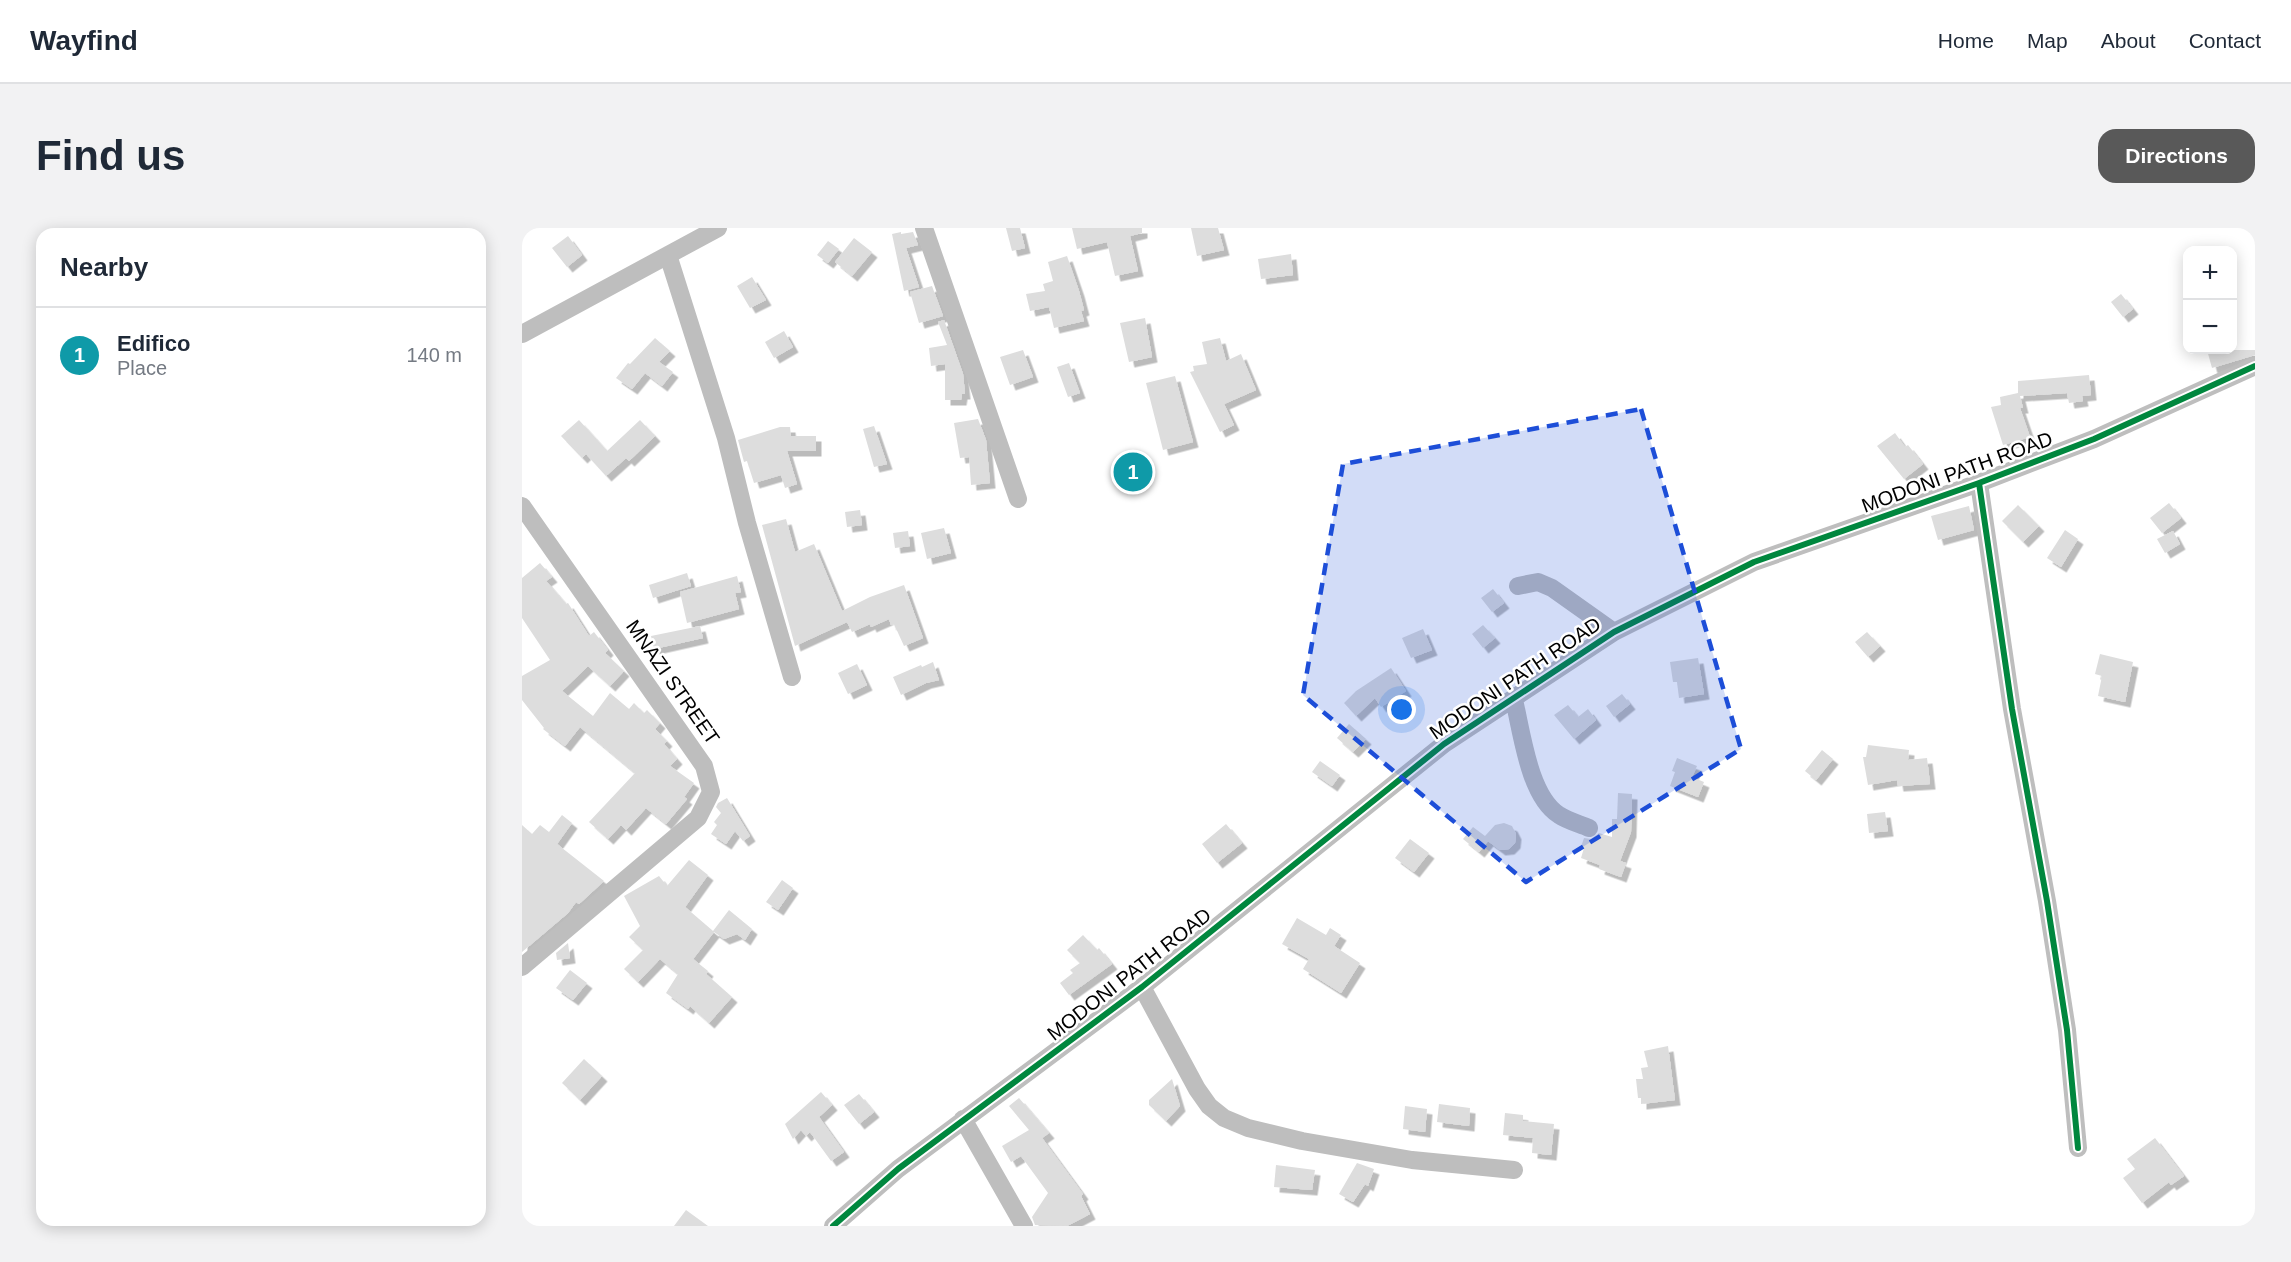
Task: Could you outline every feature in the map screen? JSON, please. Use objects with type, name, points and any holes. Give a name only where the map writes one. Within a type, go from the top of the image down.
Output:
[{"type":"street","points":[[522,334],[718,228]]},
{"type":"street","points":[[924,228],[1018,498]]},
{"type":"street","points":[[668,255],[726,438],[747,523],[792,677]]},
{"type":"street","name":"MODONI PATH ROAD","points":[[833,1226],[898,1169],[1142,987],[1444,744],[1614,632],[1754,562],[1979,483],[2094,439],[2255,366]]},
{"type":"street","points":[[1979,483],[2012,709],[2047,901],[2067,1030],[2078,1148]]},
{"type":"street","name":"MNAZI STREET","points":[[522,506],[704,766],[711,792],[699,818],[522,967]]},
{"type":"street","points":[[1518,586],[1539,582],[1552,588],[1614,632]]},
{"type":"street","points":[[1514,700],[1533,777],[1543,799],[1558,814],[1590,828]]},
{"type":"street","points":[[1142,987],[1197,1089],[1209,1106],[1224,1118],[1248,1128],[1302,1141],[1401,1158],[1514,1170]]},
{"type":"street","points":[[963,1119],[1024,1226]]},
{"type":"highlighted area","points":[[1641,409],[1741,749],[1526,882],[1303,695],[1343,464]]},
{"type":"building","points":[[1006,228],[1020,228],[1025,248],[1012,251]]},
{"type":"building","points":[[1072,228],[1142,228],[1142,233],[1130,236],[1138,271],[1115,276],[1107,242],[1077,249]]},
{"type":"building","points":[[1191,228],[1218,228],[1224,250],[1197,256]]},
{"type":"building","points":[[901,232],[901,234],[913,232],[918,245],[906,248],[919,287],[904,291],[892,234]]},
{"type":"building","points":[[568,236],[582,255],[567,267],[552,248]]},
{"type":"building","points":[[854,238],[872,252],[852,276],[835,262]]},
{"type":"building","points":[[828,241],[839,249],[828,263],[817,255]]},
{"type":"building","points":[[1291,254],[1293,275],[1261,279],[1258,259]]},
{"type":"building","points":[[1067,256],[1084,310],[1081,311],[1084,321],[1054,328],[1049,307],[1030,311],[1026,294],[1045,291],[1043,284],[1053,281],[1048,262]]},
{"type":"building","points":[[752,277],[766,300],[750,308],[737,286]]},
{"type":"building","points":[[932,286],[943,316],[919,323],[910,292]]},
{"type":"building","points":[[2121,294],[2133,309],[2123,317],[2111,302]]},
{"type":"building","points":[[1145,318],[1152,357],[1129,362],[1120,323]]},
{"type":"building","points":[[944,320],[963,374],[965,394],[962,394],[961,400],[945,400],[945,364],[931,366],[929,348],[947,345],[938,322]]},
{"type":"building","points":[[784,331],[793,347],[774,358],[765,342]]},
{"type":"building","points":[[655,338],[670,351],[659,362],[673,372],[662,386],[645,373],[632,389],[616,378],[628,363],[630,364]]},
{"type":"building","points":[[1220,338],[1226,361],[1241,354],[1256,390],[1224,404],[1234,425],[1220,432],[1190,372],[1194,371],[1193,366],[1207,364],[1202,342]]},
{"type":"building","points":[[1023,350],[1033,377],[1010,385],[1000,357]]},
{"type":"building","points":[[2237,350],[2255,350],[2255,355],[2212,368],[2208,354],[2237,354]]},
{"type":"building","points":[[1069,363],[1080,393],[1068,397],[1057,367]]},
{"type":"building","points":[[2089,375],[2091,395],[2082,396],[2083,401],[2069,403],[2067,393],[2020,396],[2023,408],[2020,408],[2030,437],[2003,445],[1991,407],[2001,405],[2000,397],[2018,393],[2018,381]]},
{"type":"building","points":[[1175,376],[1193,442],[1163,450],[1146,383]]},
{"type":"building","points":[[978,419],[986,440],[990,483],[971,485],[969,457],[960,458],[954,423]]},
{"type":"building","points":[[579,420],[607,451],[640,420],[655,436],[629,461],[626,458],[606,476],[586,454],[582,458],[561,436]]},
{"type":"building","points":[[874,426],[887,464],[874,467],[863,429]]},
{"type":"building","points":[[780,427],[790,427],[791,436],[816,436],[816,451],[787,451],[797,484],[785,488],[781,475],[754,483],[747,461],[744,462],[738,440]]},
{"type":"building","points":[[1895,433],[1905,447],[1908,445],[1923,464],[1904,479],[1877,446]]},
{"type":"building","points":[[2169,503],[2181,518],[2162,533],[2150,518]]},
{"type":"building","points":[[2018,505],[2039,526],[2023,542],[2002,521]]},
{"type":"building","points":[[1969,506],[1974,530],[1938,540],[1931,516]]},
{"type":"building","points":[[860,510],[862,525],[847,527],[845,512]]},
{"type":"building","points":[[786,519],[795,552],[814,544],[842,611],[870,597],[904,585],[923,638],[904,646],[894,624],[891,625],[889,619],[852,632],[847,622],[795,646],[762,525]]},
{"type":"building","points":[[944,528],[951,553],[927,559],[921,533]]},
{"type":"building","points":[[2065,530],[2078,539],[2061,567],[2047,558]]},
{"type":"building","points":[[908,531],[910,546],[895,548],[893,533]]},
{"type":"building","points":[[2173,531],[2180,544],[2165,553],[2157,539]]},
{"type":"building","points":[[540,563],[552,577],[546,581],[566,604],[568,603],[589,636],[594,632],[608,650],[605,653],[624,671],[610,686],[588,666],[562,691],[593,716],[610,693],[629,709],[634,703],[644,713],[647,710],[660,723],[655,729],[667,741],[664,744],[677,759],[670,766],[694,783],[684,797],[687,799],[666,824],[646,808],[626,830],[621,825],[608,839],[589,822],[635,773],[580,727],[565,746],[543,729],[522,700],[522,676],[550,660],[522,618],[522,578]]},
{"type":"building","points":[[687,573],[691,586],[653,598],[649,585]]},
{"type":"building","points":[[737,576],[741,592],[735,593],[739,609],[687,623],[680,592]]},
{"type":"building","points":[[1493,589],[1504,603],[1492,612],[1481,598]]},
{"type":"building","points":[[1483,625],[1495,638],[1483,648],[1472,634]]},
{"type":"building","points":[[700,626],[703,638],[654,649],[651,636]]},
{"type":"building","points":[[1423,629],[1432,650],[1411,658],[1402,638]]},
{"type":"building","points":[[1867,632],[1880,646],[1868,657],[1855,642]]},
{"type":"building","points":[[2100,654],[2133,662],[2125,702],[2098,696],[2102,676],[2095,674]]},
{"type":"building","points":[[1698,658],[1704,694],[1679,698],[1677,682],[1673,682],[1670,662]]},
{"type":"building","points":[[933,662],[939,680],[926,683],[901,695],[893,677]]},
{"type":"building","points":[[857,664],[867,685],[848,694],[838,673]]},
{"type":"building","points":[[1391,668],[1406,691],[1381,707],[1375,698],[1356,716],[1344,703],[1356,691]]},
{"type":"building","points":[[1622,694],[1630,704],[1614,717],[1606,706]]},
{"type":"building","points":[[1568,705],[1578,717],[1588,709],[1596,720],[1574,739],[1554,715]]},
{"type":"building","points":[[1349,724],[1366,739],[1353,752],[1337,738]]},
{"type":"building","points":[[1868,745],[1909,750],[1908,760],[1927,758],[1930,784],[1898,786],[1897,780],[1868,785],[1863,757],[1866,757]]},
{"type":"building","points":[[1822,750],[1833,759],[1816,780],[1805,771]]},
{"type":"building","points":[[1677,758],[1697,766],[1692,777],[1704,782],[1698,797],[1670,786]]},
{"type":"building","points":[[1320,761],[1340,775],[1332,786],[1312,772]]},
{"type":"building","points":[[1618,793],[1632,794],[1631,832],[1620,861],[1626,863],[1621,877],[1599,869],[1600,865],[1581,858],[1584,838],[1591,839],[1599,833],[1612,837],[1612,819],[1617,819]]},
{"type":"building","points":[[727,798],[750,836],[743,841],[735,831],[726,844],[711,834],[717,825],[714,822],[721,813],[716,807],[718,803]]},
{"type":"building","points":[[1885,812],[1888,831],[1869,833],[1867,814]]},
{"type":"building","points":[[562,815],[572,823],[557,844],[604,881],[579,904],[576,902],[568,913],[522,952],[522,825],[532,834],[540,825],[549,832]]},
{"type":"building","points":[[1504,823],[1512,826],[1516,834],[1515,843],[1509,849],[1500,850],[1488,841],[1479,852],[1463,839],[1473,827],[1485,836],[1495,825]]},
{"type":"building","points":[[1226,824],[1242,843],[1217,863],[1202,844]]},
{"type":"building","points":[[1410,839],[1429,853],[1414,872],[1395,858]]},
{"type":"building","points":[[689,860],[708,875],[685,907],[713,931],[729,910],[752,929],[745,940],[737,934],[724,939],[714,932],[693,959],[708,971],[706,974],[732,997],[709,1023],[690,1006],[688,1009],[666,993],[678,974],[660,959],[638,982],[624,969],[643,950],[629,937],[640,926],[624,896],[659,876],[667,886]]},
{"type":"building","points":[[782,880],[793,888],[778,910],[766,902]]},
{"type":"building","points":[[1297,918],[1326,935],[1330,928],[1341,935],[1334,946],[1360,963],[1341,993],[1303,969],[1309,959],[1282,944]]},
{"type":"building","points":[[1083,935],[1097,950],[1099,948],[1112,964],[1069,995],[1060,983],[1073,973],[1070,970],[1080,963],[1067,950]]},
{"type":"building","points":[[568,943],[570,958],[557,960],[556,953]]},
{"type":"building","points":[[570,970],[587,983],[573,1000],[556,988]]},
{"type":"building","points":[[1668,1046],[1675,1100],[1641,1104],[1636,1079],[1643,1079],[1641,1068],[1648,1067],[1644,1051]]},
{"type":"building","points":[[584,1059],[602,1076],[580,1100],[562,1083]]},
{"type":"building","points":[[1172,1079],[1180,1106],[1166,1121],[1149,1105],[1149,1100]]},
{"type":"building","points":[[821,1092],[832,1105],[819,1117],[844,1152],[831,1161],[810,1132],[806,1136],[801,1130],[793,1139],[785,1124]]},
{"type":"building","points":[[859,1094],[874,1112],[859,1124],[844,1105]]},
{"type":"building","points":[[1019,1098],[1049,1133],[1042,1138],[1083,1194],[1081,1196],[1090,1214],[1067,1226],[1035,1225],[1032,1217],[1048,1193],[1021,1156],[1011,1162],[1002,1146],[1029,1130],[1009,1106]]},
{"type":"building","points":[[1439,1104],[1470,1108],[1469,1126],[1437,1122]]},
{"type":"building","points":[[1405,1106],[1427,1109],[1425,1132],[1403,1129]]},
{"type":"building","points":[[1505,1113],[1523,1115],[1523,1121],[1554,1124],[1551,1155],[1532,1153],[1533,1138],[1503,1135]]},
{"type":"building","points":[[2155,1138],[2184,1176],[2171,1185],[2169,1182],[2142,1203],[2123,1178],[2135,1169],[2127,1159]]},
{"type":"building","points":[[1357,1163],[1374,1169],[1368,1186],[1365,1184],[1353,1202],[1339,1194]]},
{"type":"building","points":[[1276,1165],[1315,1170],[1312,1190],[1274,1187]]},
{"type":"building","points":[[686,1210],[708,1226],[674,1226]]},
{"type":"cycle path","points":[[833,1226],[898,1169],[1142,987],[1444,744],[1614,632],[1754,562],[1979,483],[2094,439],[2255,366]]},
{"type":"cycle path","points":[[1979,483],[2012,709],[2047,901],[2067,1030],[2078,1148]]},
{"type":"place","name":"Edifico","points":[[1133,472]]}]
